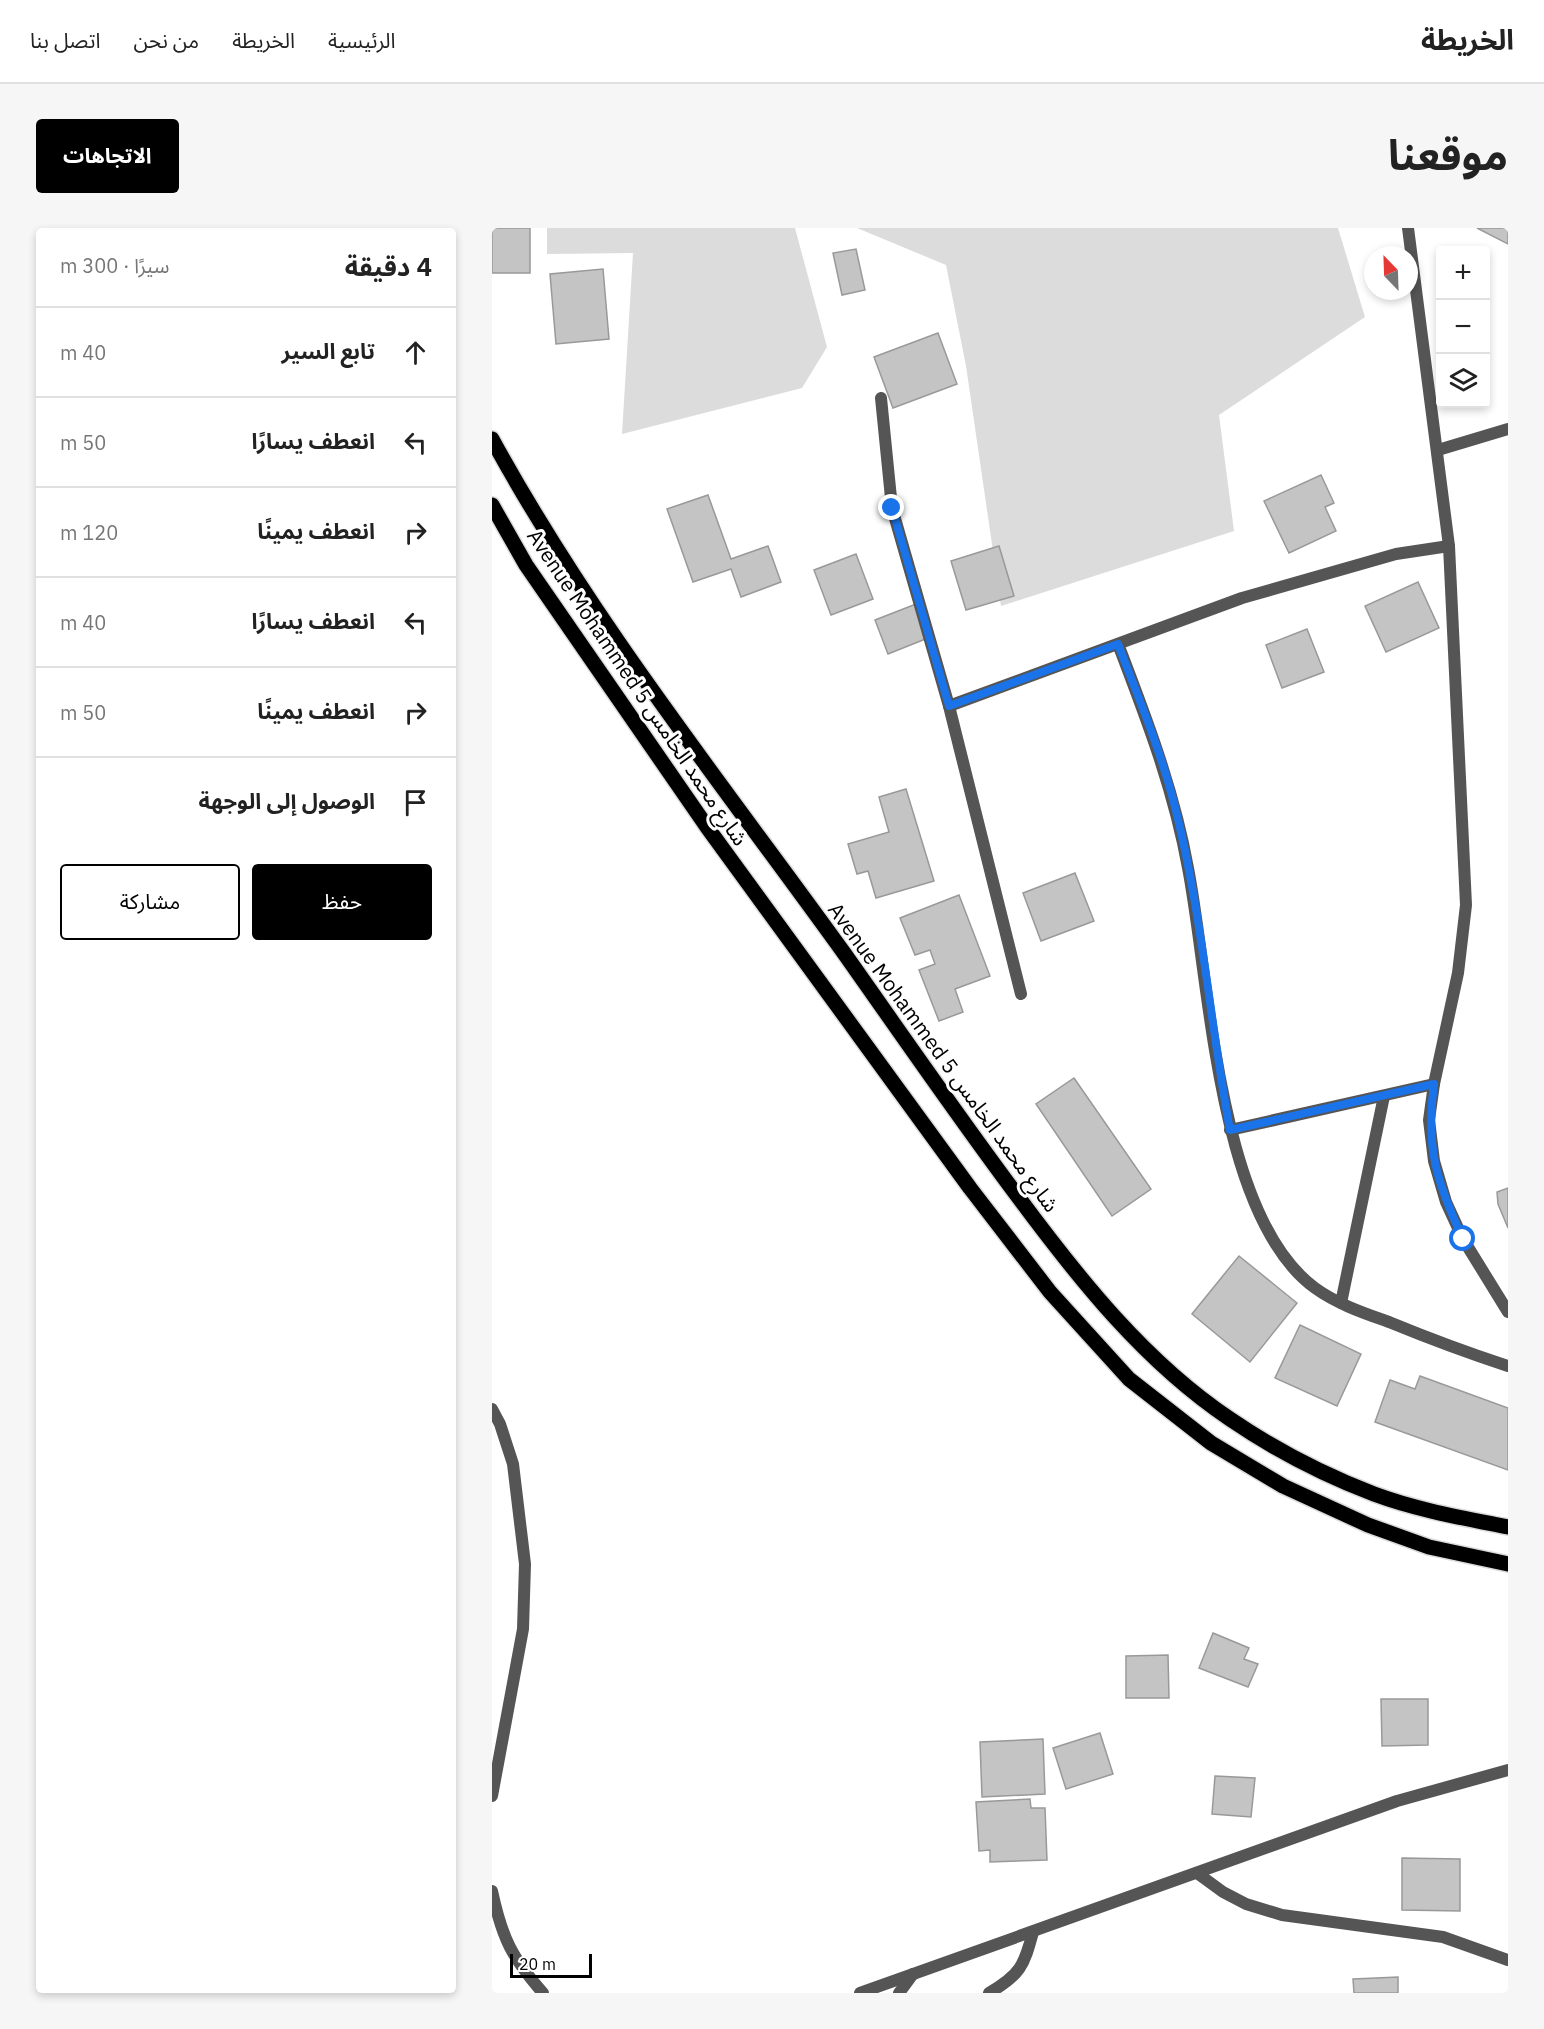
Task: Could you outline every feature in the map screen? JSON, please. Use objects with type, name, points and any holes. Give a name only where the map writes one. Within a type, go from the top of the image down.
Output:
[{"type":"main road","name":"Avenue Mohammed 5 شارع محمد الخامس","points":[[492,439],[519,488],[595,610],[1018,1197],[1076,1274],[1145,1348],[1228,1418],[1296,1458],[1373,1494],[1437,1512],[1508,1527]]},
{"type":"main road","name":"Avenue Mohammed 5 شارع محمد الخامس","points":[[492,505],[526,565],[707,827],[956,1169],[1050,1292],[1129,1379],[1211,1443],[1283,1486],[1368,1525],[1429,1547],[1508,1564]]},
{"type":"street","points":[[1408,228],[1449,546],[1466,905],[1458,973],[1434,1084],[1429,1120],[1434,1161],[1446,1202],[1463,1239],[1508,1312]]},
{"type":"street","points":[[881,398],[892,508],[949,706],[1021,994]]},
{"type":"street","points":[[1438,450],[1508,429]]},
{"type":"street","points":[[949,706],[1242,598],[1325,572],[1396,554],[1449,546]]},
{"type":"street","points":[[1118,644],[1153,737],[1175,806],[1188,868],[1230,1130],[1258,1211],[1283,1257],[1314,1288],[1341,1304],[1461,1351],[1508,1366]]},
{"type":"street","points":[[1230,1130],[1434,1084]]},
{"type":"street","points":[[1341,1304],[1384,1096]]},
{"type":"street","points":[[492,1409],[500,1424],[513,1464],[525,1564],[523,1629],[492,1796]]},
{"type":"street","points":[[860,1993],[1396,1801],[1508,1770]]},
{"type":"street","points":[[1197,1873],[1223,1892],[1246,1904],[1282,1916],[1443,1937],[1508,1960]]},
{"type":"street","points":[[492,1891],[498,1922],[517,1964],[543,1993]]},
{"type":"street","points":[[989,1993],[1014,1977],[1024,1965],[1033,1932]]},
{"type":"street","points":[[899,1993],[914,1973]]},
{"type":"shaded area","points":[[547,228],[795,228],[827,347],[802,388],[622,434],[633,253],[547,254]]},
{"type":"shaded area","points":[[857,228],[1338,228],[1365,317],[1219,415],[1234,531],[1001,606],[966,366],[946,265]]},
{"type":"building","points":[[492,228],[530,228],[530,273],[492,273]]},
{"type":"building","points":[[1477,228],[1508,228],[1508,244]]},
{"type":"building","points":[[856,249],[865,290],[842,295],[833,253]]},
{"type":"building","points":[[603,269],[609,339],[556,344],[550,274]]},
{"type":"building","points":[[938,333],[957,384],[893,408],[874,357]]},
{"type":"building","points":[[1321,475],[1334,503],[1325,507],[1336,531],[1289,553],[1264,501]]},
{"type":"building","points":[[708,495],[731,559],[768,546],[781,582],[741,597],[731,569],[693,582],[667,509]]},
{"type":"building","points":[[999,546],[1014,596],[966,610],[951,561]]},
{"type":"building","points":[[856,554],[873,599],[831,615],[814,570]]},
{"type":"building","points":[[1418,582],[1439,628],[1386,652],[1365,606]]},
{"type":"building","points":[[916,604],[928,638],[888,654],[875,620]]},
{"type":"building","points":[[1307,629],[1324,672],[1282,688],[1266,645]]},
{"type":"building","points":[[906,789],[934,881],[876,898],[868,871],[857,874],[848,844],[889,832],[879,797]]},
{"type":"building","points":[[1075,873],[1094,921],[1041,941],[1023,893]]},
{"type":"building","points":[[959,895],[990,976],[955,989],[963,1012],[939,1021],[919,970],[935,964],[930,950],[915,955],[900,918]]},
{"type":"building","points":[[1074,1078],[1151,1189],[1112,1216],[1036,1104]]},
{"type":"building","points":[[1508,1188],[1508,1228],[1498,1204],[1497,1192]]},
{"type":"building","points":[[1239,1256],[1297,1303],[1250,1362],[1192,1314]]},
{"type":"building","points":[[1300,1325],[1361,1354],[1337,1406],[1275,1378]]},
{"type":"building","points":[[1420,1376],[1508,1408],[1508,1470],[1375,1422],[1390,1380],[1415,1389]]},
{"type":"building","points":[[1213,1633],[1249,1648],[1244,1659],[1258,1664],[1248,1687],[1199,1668]]},
{"type":"building","points":[[1168,1655],[1169,1698],[1126,1698],[1126,1656]]},
{"type":"building","points":[[1381,1699],[1428,1699],[1428,1745],[1382,1746]]},
{"type":"building","points":[[1100,1733],[1113,1774],[1066,1789],[1053,1748]]},
{"type":"building","points":[[1043,1739],[1045,1794],[982,1797],[980,1742]]},
{"type":"building","points":[[1215,1776],[1255,1778],[1251,1817],[1212,1814]]},
{"type":"building","points":[[1030,1799],[1031,1808],[1045,1808],[1047,1860],[990,1862],[990,1850],[979,1851],[976,1802]]},
{"type":"building","points":[[1402,1858],[1460,1859],[1460,1911],[1402,1910]]},
{"type":"building","points":[[1398,1977],[1398,1993],[1354,1993],[1353,1979]]},
{"type":"route","points":[[892,508],[949,706],[1118,644],[1153,737],[1175,806],[1188,868],[1230,1130],[1434,1084],[1429,1120],[1434,1161],[1446,1202],[1463,1239]]}]
